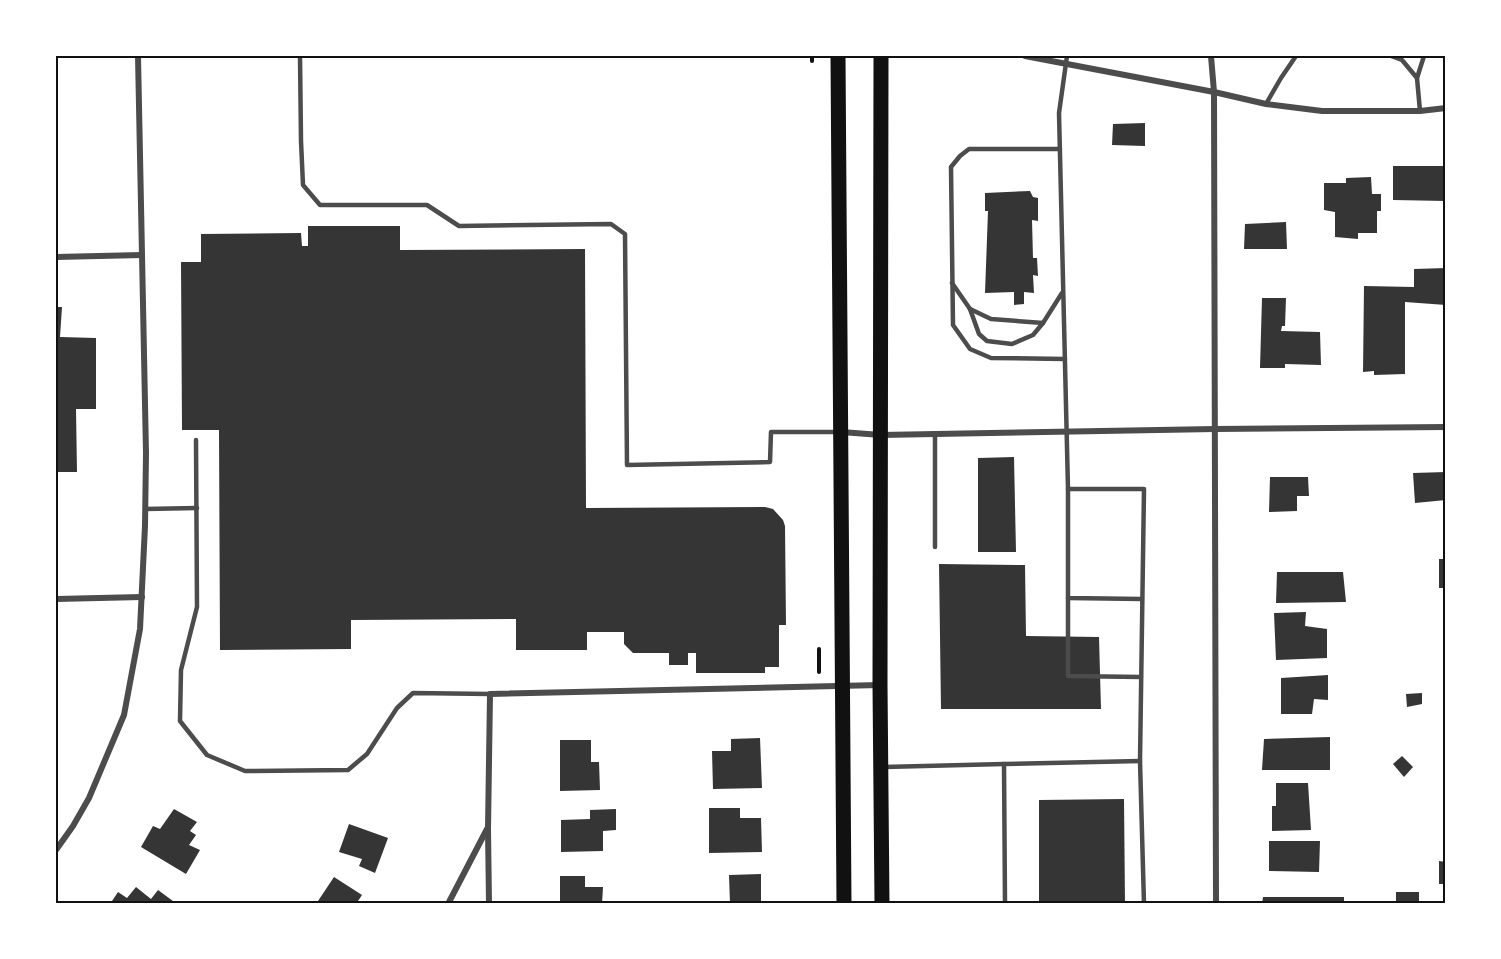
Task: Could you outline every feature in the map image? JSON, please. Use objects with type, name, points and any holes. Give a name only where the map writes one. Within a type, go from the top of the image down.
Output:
[{"type":"main road","points":[[838,56],[844,903]]},
{"type":"main road","points":[[882,56],[880,435],[882,903]]},
{"type":"street","points":[[56,850],[89,798],[124,715],[140,629],[145,509],[145,358],[138,56]]},
{"type":"street","points":[[1025,56],[1266,104],[1322,111],[1420,111],[1446,108]]},
{"type":"street","points":[[1210,56],[1214,92],[1216,903]]},
{"type":"street","points":[[56,257],[142,255]]},
{"type":"street","points":[[840,432],[880,435],[1215,429],[1446,428]]},
{"type":"street","points":[[56,599],[142,597]]},
{"type":"street","points":[[489,903],[490,694],[880,685]]},
{"type":"street","points":[[448,903],[488,829]]},
{"type":"lane","points":[[300,56],[303,185],[320,205],[427,205],[459,226],[611,224],[625,234],[627,465],[770,462],[771,432],[840,432]]},
{"type":"lane","points":[[1067,56],[1059,113],[1068,489],[1068,676],[1141,677]]},
{"type":"lane","points":[[1266,104],[1296,56]]},
{"type":"lane","points":[[1391,56],[1402,60],[1417,78]]},
{"type":"lane","points":[[1420,111],[1417,78],[1424,56]]},
{"type":"lane","points":[[1060,149],[969,149],[951,167],[952,283],[953,325],[970,350],[991,358],[1065,359]]},
{"type":"lane","points":[[952,283],[970,309],[979,334],[987,341],[1012,344],[1033,335],[1063,291]]},
{"type":"lane","points":[[970,309],[991,319],[1043,323]]},
{"type":"lane","points":[[935,434],[935,547]]},
{"type":"lane","points":[[196,440],[197,607],[182,670],[180,721],[207,755],[245,771],[348,770],[368,754],[397,708],[413,693],[490,694]]},
{"type":"lane","points":[[1068,489],[1144,489],[1140,761],[1144,903]]},
{"type":"lane","points":[[145,509],[197,508]]},
{"type":"lane","points":[[1068,597],[1142,599]]},
{"type":"lane","points":[[881,768],[1140,761]]},
{"type":"lane","points":[[1004,764],[1005,903]]},
{"type":"building","points":[[1145,123],[1145,146],[1112,145],[1113,124]]},
{"type":"building","points":[[1393,166],[1446,166],[1446,201],[1393,200]]},
{"type":"building","points":[[1371,177],[1372,194],[1381,194],[1381,211],[1377,211],[1377,233],[1358,233],[1358,239],[1335,237],[1335,212],[1324,210],[1324,183],[1346,183],[1346,178]]},
{"type":"building","points":[[1030,191],[1033,197],[1038,198],[1038,221],[1032,220],[1033,258],[1037,258],[1038,276],[1033,275],[1034,293],[1024,292],[1024,304],[1014,305],[1014,292],[985,293],[988,211],[985,211],[985,193]]},
{"type":"building","points":[[1286,222],[1287,249],[1244,249],[1245,224]]},
{"type":"building","points":[[308,226],[400,226],[400,250],[585,249],[586,508],[765,507],[773,509],[783,520],[785,526],[786,625],[779,625],[779,667],[765,667],[765,673],[696,673],[696,653],[688,653],[688,665],[669,665],[669,653],[633,653],[624,644],[624,632],[587,632],[587,650],[516,650],[516,619],[351,620],[351,649],[220,650],[219,430],[182,430],[181,262],[201,262],[201,234],[301,233],[302,246],[308,246]]},
{"type":"building","points":[[1446,268],[1446,305],[1405,302],[1405,374],[1374,375],[1374,371],[1363,372],[1364,286],[1414,287],[1414,269]]},
{"type":"building","points":[[1262,298],[1286,298],[1285,326],[1282,326],[1281,331],[1320,332],[1321,365],[1285,364],[1285,368],[1260,368]]},
{"type":"building","points":[[56,307],[62,307],[60,337],[96,338],[96,409],[76,409],[77,472],[56,472]]},
{"type":"building","points":[[1014,457],[1016,552],[978,552],[978,458]]},
{"type":"building","points":[[1446,472],[1446,500],[1415,503],[1413,473]]},
{"type":"building","points":[[1270,477],[1308,477],[1309,496],[1297,496],[1297,511],[1269,512]]},
{"type":"building","points":[[1439,559],[1446,559],[1446,588],[1439,588]]},
{"type":"building","points":[[939,564],[1025,565],[1026,636],[1099,637],[1101,709],[941,709]]},
{"type":"building","points":[[1277,572],[1343,572],[1346,602],[1276,603]]},
{"type":"building","points":[[1306,612],[1305,626],[1327,629],[1327,658],[1276,660],[1274,613]]},
{"type":"building","points":[[1328,675],[1328,700],[1314,699],[1312,714],[1281,714],[1281,678]]},
{"type":"building","points":[[1422,693],[1422,704],[1407,707],[1406,694]]},
{"type":"building","points":[[1330,737],[1330,770],[1262,770],[1264,739]]},
{"type":"building","points":[[760,738],[762,788],[713,789],[712,751],[731,751],[731,739]]},
{"type":"building","points":[[560,740],[591,740],[591,762],[599,762],[600,790],[560,791]]},
{"type":"building","points":[[1402,756],[1413,767],[1404,777],[1393,764]]},
{"type":"building","points":[[1276,783],[1308,783],[1311,830],[1272,831],[1272,806],[1276,806]]},
{"type":"building","points":[[1124,799],[1125,904],[1039,904],[1039,800]]},
{"type":"building","points":[[709,808],[740,808],[740,818],[761,818],[762,852],[709,853]]},
{"type":"building","points":[[174,809],[197,822],[190,831],[196,835],[189,845],[200,850],[186,874],[141,847],[153,826],[160,829]]},
{"type":"building","points":[[616,809],[616,830],[603,831],[603,851],[561,852],[561,820],[590,819],[590,810]]},
{"type":"building","points":[[349,824],[388,838],[375,873],[359,866],[362,859],[339,852]]},
{"type":"building","points":[[1269,841],[1320,841],[1319,872],[1269,871]]},
{"type":"building","points":[[1439,861],[1446,862],[1446,884],[1439,884]]},
{"type":"building","points":[[761,874],[761,904],[730,904],[729,875]]},
{"type":"building","points":[[560,876],[585,876],[585,887],[603,887],[602,904],[560,904]]},
{"type":"building","points":[[334,877],[362,895],[356,904],[316,904]]},
{"type":"building","points":[[136,887],[151,899],[158,890],[177,904],[110,904],[118,892],[127,898]]},
{"type":"building","points":[[1396,892],[1419,892],[1419,904],[1396,904]]},
{"type":"building","points":[[1263,897],[1344,897],[1344,904],[1262,904]]}]
